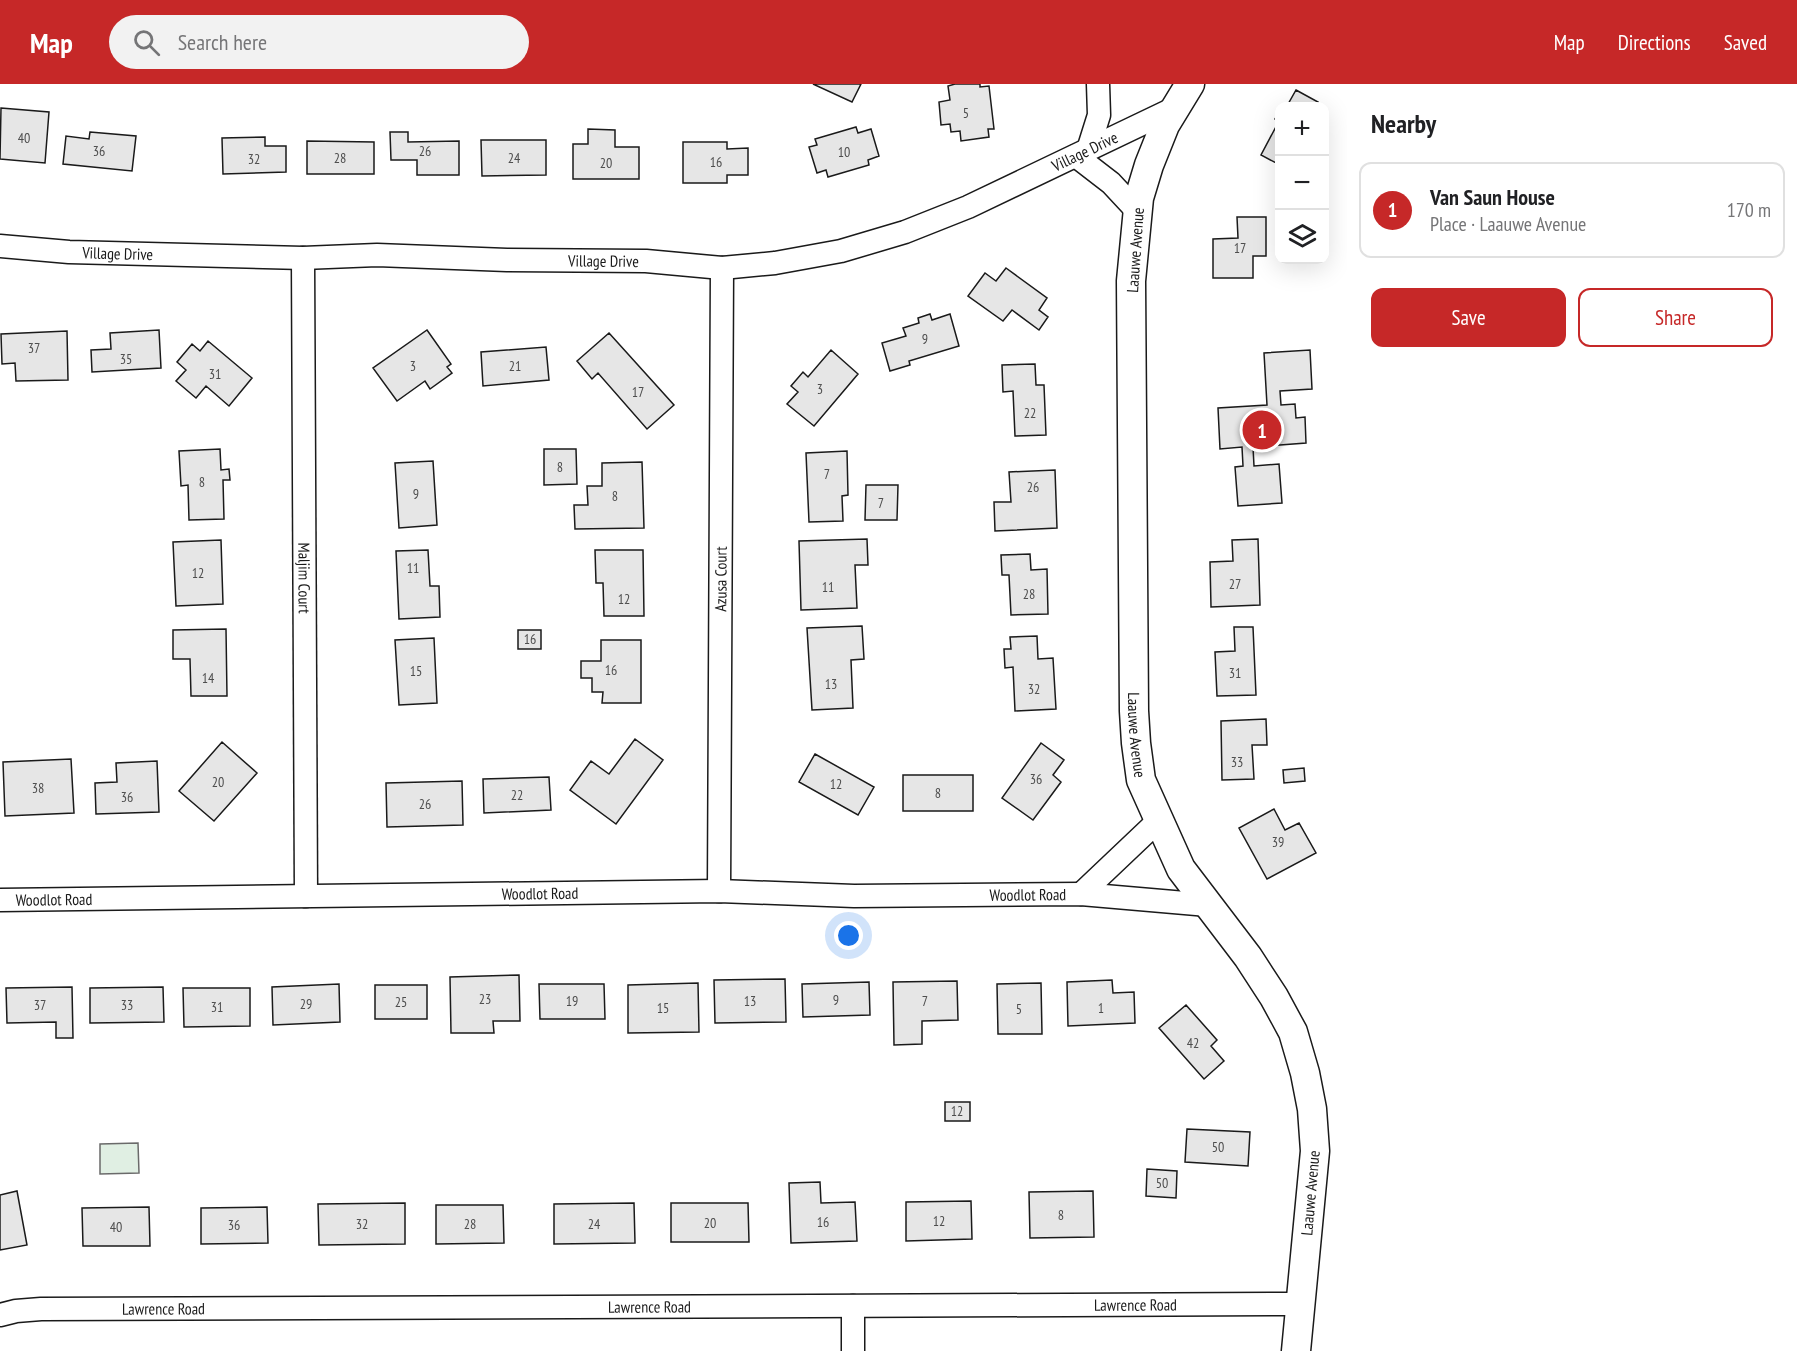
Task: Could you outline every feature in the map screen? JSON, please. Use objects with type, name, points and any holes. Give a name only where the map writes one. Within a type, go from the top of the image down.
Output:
[{"type":"street","points":[[1098,84],[1099,115],[1082,153],[1138,212]]},
{"type":"street","name":"Village Drive","points":[[0,246],[69,252],[303,258],[377,255],[507,260],[646,261],[722,268],[775,263],[841,251],[905,232],[968,207],[1082,153],[1186,90]]},
{"type":"street","name":"Laauwe Avenue","points":[[1186,90],[1165,125],[1139,198],[1131,281],[1136,743],[1142,780],[1181,869],[1248,957],[1274,997],[1293,1032],[1305,1073],[1312,1109],[1315,1150],[1296,1351]]},
{"type":"street","name":"Maljim Court","points":[[303,258],[306,896]]},
{"type":"street","name":"Azusa Court","points":[[719,891],[722,268]]},
{"type":"street","name":"Woodlot Road","points":[[1081,894],[1159,820]]},
{"type":"street","name":"Woodlot Road","points":[[0,900],[719,891],[854,896],[1081,894],[1208,905]]},
{"type":"street","name":"Lawrence Road","points":[[0,1315],[41,1309],[1300,1304]]},
{"type":"street","points":[[853,1306],[853,1351]]},
{"type":"green space","points":[[138,1143],[139,1173],[100,1174],[100,1144]]},
{"type":"building","points":[[813,84],[861,84],[852,102]]},
{"type":"building","points":[[955,84],[989,86],[994,129],[988,129],[989,137],[961,141],[960,131],[951,132],[950,124],[941,125],[939,102],[950,100],[948,86]]},
{"type":"building","points":[[1296,90],[1318,102],[1289,102]]},
{"type":"building","points":[[1,108],[49,112],[45,163],[0,159]]},
{"type":"building","points":[[856,127],[858,133],[871,129],[879,156],[868,160],[869,165],[828,177],[826,170],[817,173],[809,147],[817,145],[815,139]]},
{"type":"building","points":[[588,129],[615,130],[615,147],[639,147],[639,179],[573,179],[573,144],[588,144]]},
{"type":"building","points":[[1275,129],[1275,162],[1261,155]]},
{"type":"building","points":[[90,132],[136,136],[132,171],[63,164],[66,136],[89,139]]},
{"type":"building","points":[[390,132],[408,132],[408,142],[459,141],[459,175],[417,175],[417,160],[391,160]]},
{"type":"building","points":[[265,137],[265,146],[286,146],[286,172],[223,174],[222,138]]},
{"type":"building","points":[[481,140],[546,140],[546,175],[482,176]]},
{"type":"building","points":[[307,141],[374,142],[374,174],[307,174]]},
{"type":"building","points":[[683,142],[727,142],[727,149],[748,148],[748,175],[727,175],[727,183],[683,183]]},
{"type":"building","points":[[1237,217],[1266,217],[1266,256],[1253,256],[1253,278],[1213,278],[1213,239],[1238,238]]},
{"type":"building","points":[[1006,268],[1047,298],[1039,310],[1048,317],[1039,330],[1012,310],[1003,321],[968,296],[985,273],[996,281]]},
{"type":"building","points":[[930,314],[932,320],[950,314],[959,346],[909,361],[910,365],[890,371],[882,343],[906,336],[903,328],[919,323],[918,318]]},
{"type":"building","points":[[159,330],[161,368],[92,372],[91,350],[111,349],[110,333]]},
{"type":"building","points":[[427,330],[451,364],[447,367],[452,373],[430,389],[425,381],[397,401],[373,368]]},
{"type":"building","points":[[67,331],[68,380],[16,381],[15,363],[2,364],[1,334]]},
{"type":"building","points":[[609,333],[674,405],[647,429],[598,373],[592,379],[577,361]]},
{"type":"building","points":[[208,341],[252,378],[229,406],[206,386],[196,398],[176,381],[186,370],[177,362],[192,344],[200,351]]},
{"type":"building","points":[[546,347],[549,380],[483,386],[481,352]]},
{"type":"building","points":[[831,350],[858,374],[814,426],[787,404],[798,392],[791,386],[803,372],[808,377]]},
{"type":"building","points":[[1310,350],[1312,389],[1280,391],[1281,405],[1295,404],[1296,418],[1305,417],[1306,443],[1253,447],[1254,466],[1279,464],[1282,503],[1238,506],[1235,467],[1243,466],[1242,447],[1220,449],[1218,408],[1267,405],[1264,353]]},
{"type":"building","points":[[1035,364],[1036,385],[1044,385],[1046,435],[1015,436],[1013,391],[1003,392],[1002,365]]},
{"type":"building","points":[[220,449],[221,470],[229,469],[230,480],[223,480],[224,519],[189,520],[188,485],[181,486],[179,451]]},
{"type":"building","points":[[544,449],[576,449],[577,484],[544,485]]},
{"type":"building","points":[[847,451],[848,495],[842,496],[843,521],[809,522],[806,453]]},
{"type":"building","points":[[433,461],[437,525],[399,528],[395,463]]},
{"type":"building","points":[[642,462],[644,528],[575,529],[574,505],[588,505],[587,486],[602,486],[602,463]]},
{"type":"building","points":[[1055,470],[1057,528],[995,531],[994,502],[1011,502],[1009,472]]},
{"type":"building","points":[[866,485],[898,485],[897,520],[865,520]]},
{"type":"building","points":[[867,539],[868,565],[855,565],[857,608],[801,610],[799,541]]},
{"type":"building","points":[[1258,539],[1260,605],[1211,607],[1210,562],[1233,561],[1232,540]]},
{"type":"building","points":[[221,540],[223,604],[176,606],[173,542]]},
{"type":"building","points":[[428,550],[430,586],[439,586],[440,617],[399,619],[396,551]]},
{"type":"building","points":[[595,550],[643,550],[644,616],[604,616],[603,583],[596,583]]},
{"type":"building","points":[[1030,554],[1031,570],[1047,569],[1048,614],[1011,615],[1009,575],[1002,575],[1001,555]]},
{"type":"building","points":[[862,626],[864,659],[851,660],[853,708],[812,710],[807,628]]},
{"type":"building","points":[[1234,627],[1253,627],[1256,695],[1217,696],[1215,652],[1235,651]]},
{"type":"building","points":[[226,629],[227,696],[191,696],[190,659],[173,659],[173,630]]},
{"type":"building","points":[[518,630],[541,630],[541,649],[518,649]]},
{"type":"building","points":[[1037,636],[1038,659],[1053,658],[1056,709],[1015,711],[1013,667],[1005,668],[1004,649],[1011,649],[1010,637]]},
{"type":"building","points":[[434,638],[437,703],[399,705],[395,640]]},
{"type":"building","points":[[601,640],[641,640],[641,703],[602,703],[603,692],[592,692],[592,678],[581,678],[581,661],[601,661]]},
{"type":"building","points":[[1266,719],[1267,745],[1252,745],[1254,779],[1222,780],[1221,721]]},
{"type":"building","points":[[635,739],[663,760],[616,824],[570,790],[591,761],[609,774]]},
{"type":"building","points":[[222,742],[257,773],[214,821],[179,791]]},
{"type":"building","points":[[1041,743],[1064,760],[1053,775],[1061,782],[1033,820],[1002,798]]},
{"type":"building","points":[[815,754],[874,787],[858,815],[799,782]]},
{"type":"building","points":[[71,759],[74,813],[5,816],[3,762]]},
{"type":"building","points":[[157,761],[159,812],[96,814],[95,783],[117,782],[116,763]]},
{"type":"building","points":[[1304,768],[1305,781],[1284,783],[1283,770]]},
{"type":"building","points":[[903,775],[973,775],[973,811],[903,811]]},
{"type":"building","points":[[549,777],[551,810],[484,813],[483,779]]},
{"type":"building","points":[[462,781],[463,825],[387,827],[386,783]]},
{"type":"building","points":[[1274,809],[1285,830],[1299,823],[1316,853],[1267,879],[1239,828]]},
{"type":"building","points":[[519,975],[520,1021],[493,1021],[494,1033],[451,1033],[450,977]]},
{"type":"building","points":[[785,979],[786,1022],[715,1023],[714,980]]},
{"type":"building","points":[[1112,980],[1113,993],[1134,992],[1135,1023],[1068,1026],[1067,982]]},
{"type":"building","points":[[957,981],[958,1020],[922,1021],[922,1044],[894,1045],[893,982]]},
{"type":"building","points":[[869,982],[870,1015],[803,1017],[802,984]]},
{"type":"building","points":[[698,983],[699,1032],[628,1033],[628,985]]},
{"type":"building","points":[[1041,983],[1042,1034],[998,1034],[997,984]]},
{"type":"building","points":[[339,984],[340,1022],[273,1025],[272,987]]},
{"type":"building","points":[[539,984],[604,984],[605,1019],[540,1019]]},
{"type":"building","points":[[375,985],[427,985],[427,1019],[375,1019]]},
{"type":"building","points":[[72,987],[73,1038],[56,1038],[56,1022],[7,1023],[6,988]]},
{"type":"building","points":[[163,987],[164,1022],[90,1023],[90,988]]},
{"type":"building","points":[[183,988],[250,988],[250,1026],[184,1027]]},
{"type":"building","points":[[1186,1005],[1217,1040],[1211,1046],[1224,1061],[1204,1079],[1159,1028]]},
{"type":"building","points":[[945,1102],[970,1102],[970,1121],[945,1121]]},
{"type":"building","points":[[1187,1129],[1250,1132],[1248,1166],[1185,1162]]},
{"type":"building","points":[[1147,1169],[1177,1171],[1176,1198],[1146,1196]]},
{"type":"building","points":[[820,1182],[821,1203],[855,1202],[857,1241],[791,1243],[789,1183]]},
{"type":"building","points":[[17,1191],[27,1245],[0,1250],[0,1195]]},
{"type":"building","points":[[1093,1191],[1094,1237],[1030,1238],[1029,1192]]},
{"type":"building","points":[[971,1201],[972,1239],[906,1241],[906,1202]]},
{"type":"building","points":[[405,1203],[405,1244],[319,1245],[318,1204]]},
{"type":"building","points":[[634,1203],[635,1243],[554,1244],[554,1204]]},
{"type":"building","points":[[671,1203],[748,1203],[749,1242],[671,1242]]},
{"type":"building","points":[[436,1205],[503,1205],[504,1243],[436,1244]]},
{"type":"building","points":[[149,1207],[150,1246],[83,1246],[82,1208]]},
{"type":"building","points":[[267,1207],[268,1243],[201,1244],[201,1208]]},
{"type":"place","name":"Van Saun House","points":[[1262,430]]}]
